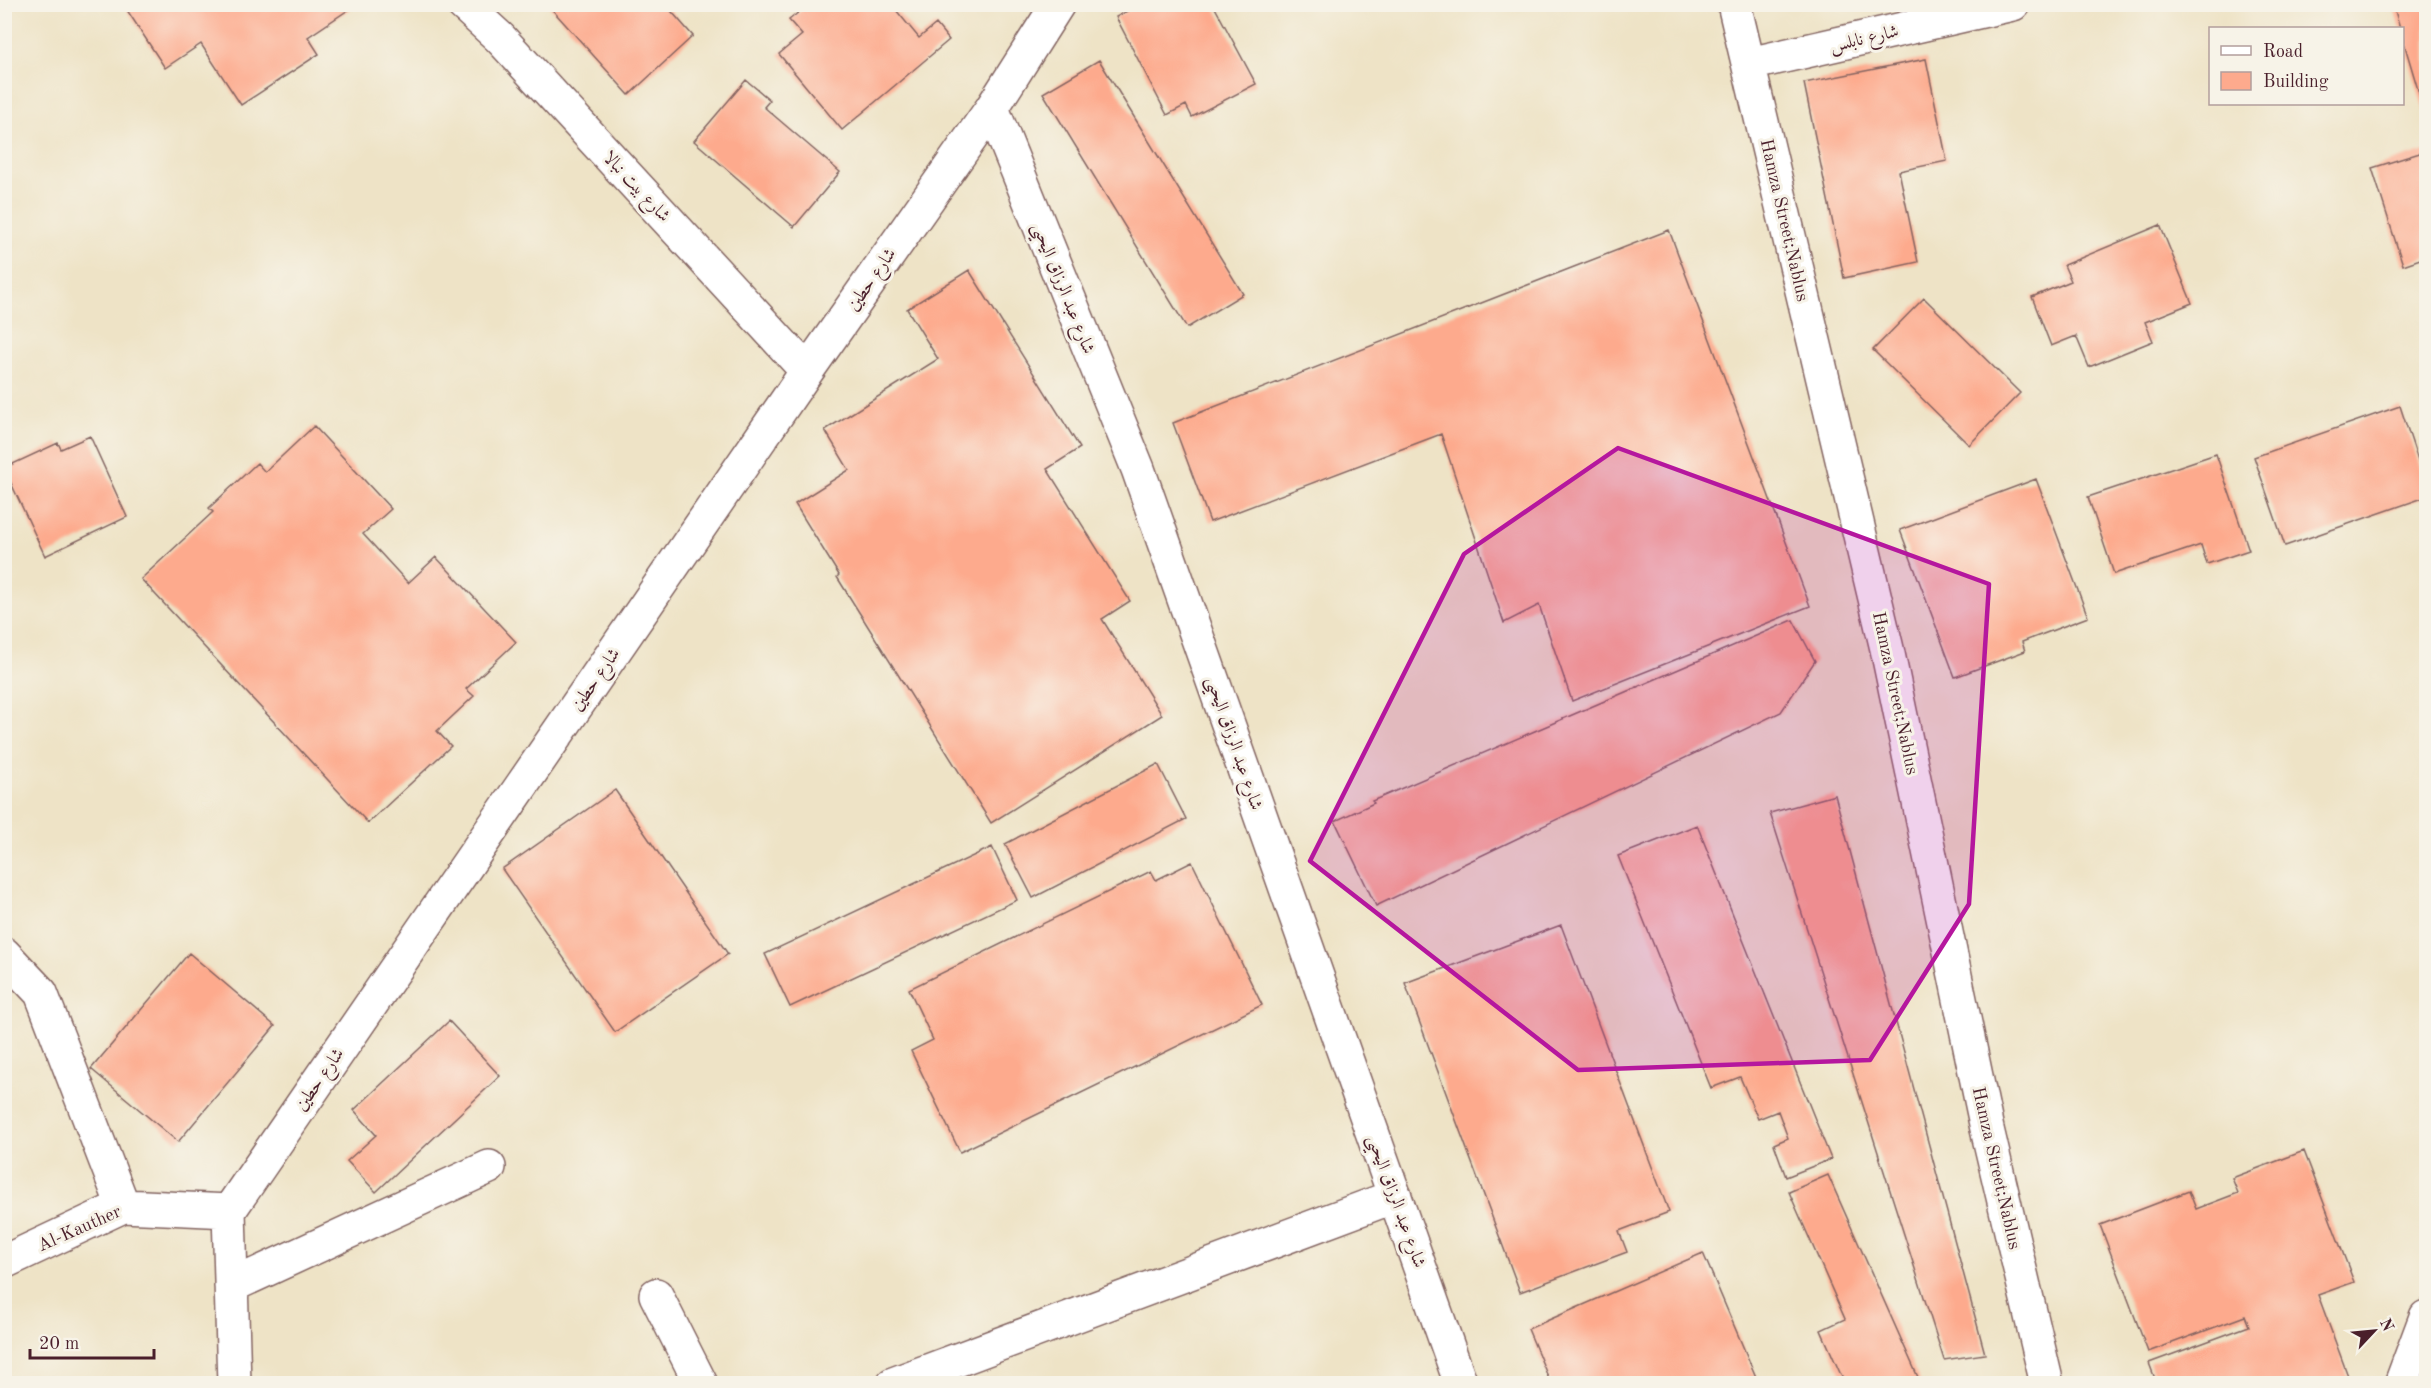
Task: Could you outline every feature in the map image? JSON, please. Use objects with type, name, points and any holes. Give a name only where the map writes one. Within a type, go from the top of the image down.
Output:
[{"type":"street","name":"شارع بيت نبالا","points":[[463,4],[500,38],[807,371]]},
{"type":"street","name":"شارع حطين","points":[[228,1211],[807,371],[992,108],[1058,4]]},
{"type":"street","name":"Hamza Street;Nablus","points":[[1734,4],[1809,328],[1887,649],[1987,1129],[2047,1383]]},
{"type":"street","name":"شارع نابلس","points":[[1749,64],[2013,4]]},
{"type":"street","name":"شارع عبد الرزاق اليحيى","points":[[992,108],[1138,469],[1461,1383]]},
{"type":"street","points":[[4,954],[41,993],[123,1206]]},
{"type":"street","points":[[231,1286],[489,1167]]},
{"type":"street","points":[[893,1383],[1395,1196]]},
{"type":"street","name":"Al-Kauther","points":[[4,1262],[123,1206],[228,1211]]},
{"type":"street","points":[[228,1211],[234,1383]]},
{"type":"street","points":[[656,1294],[701,1383]]},
{"type":"street","points":[[2401,1383],[2427,1317]]},
{"type":"highlighted area","points":[[1618,448],[1989,584],[1969,904],[1870,1060],[1578,1070],[1310,861],[1464,554]]},
{"type":"building","points":[[123,4],[357,4],[308,37],[319,54],[241,105],[201,44],[165,68]]},
{"type":"building","points":[[547,4],[665,4],[693,36],[629,95]]},
{"type":"building","points":[[809,4],[891,4],[919,38],[936,24],[949,40],[842,130],[779,54],[802,35],[789,20]]},
{"type":"building","points":[[1140,4],[1213,4],[1256,84],[1192,117],[1186,105],[1167,115],[1116,17]]},
{"type":"building","points":[[2393,4],[2426,4],[2426,109],[2424,110],[2404,43],[2404,27],[2400,27]]},
{"type":"building","points":[[1926,59],[1947,161],[1899,171],[1918,262],[1844,278],[1804,83]]},
{"type":"building","points":[[1099,60],[1243,294],[1187,328],[1043,93]]},
{"type":"building","points":[[746,80],[770,100],[764,107],[840,172],[794,227],[694,141]]},
{"type":"building","points":[[2426,151],[2426,257],[2403,265],[2372,168]]},
{"type":"building","points":[[2160,225],[2192,303],[2145,322],[2153,341],[2089,367],[2076,336],[2051,346],[2032,297],[2071,281],[2064,265]]},
{"type":"building","points":[[1669,230],[1810,606],[1572,701],[1539,605],[1504,623],[1441,434],[1210,522],[1173,423]]},
{"type":"building","points":[[969,270],[1080,448],[1047,469],[1130,601],[1102,619],[1162,715],[991,823],[837,577],[839,575],[795,504],[849,470],[825,430],[938,359],[907,309]]},
{"type":"building","points":[[1924,298],[2020,393],[1969,445],[1873,350]]},
{"type":"building","points":[[2400,406],[2426,485],[2426,497],[2285,546],[2254,457]]},
{"type":"building","points":[[314,426],[391,509],[363,534],[408,583],[436,557],[516,642],[466,689],[474,696],[437,731],[451,746],[368,823],[141,579],[213,512],[209,508],[257,463],[265,472]]},
{"type":"building","points":[[90,436],[127,517],[45,556],[4,468],[58,443],[61,449]]},
{"type":"building","points":[[2216,454],[2249,550],[2207,564],[2201,545],[2114,574],[2088,497]]},
{"type":"building","points":[[2036,479],[2088,617],[2022,642],[2025,651],[1955,677],[1900,530]]},
{"type":"building","points":[[1793,620],[1815,661],[1781,712],[1376,906],[1335,821],[1374,803],[1372,801]]},
{"type":"building","points":[[1158,764],[1186,819],[1033,898],[1005,844]]},
{"type":"building","points":[[615,790],[728,954],[615,1032],[502,869]]},
{"type":"building","points":[[1835,795],[1985,1354],[1944,1360],[1770,813]]},
{"type":"building","points":[[1697,825],[1831,1159],[1786,1177],[1774,1144],[1788,1138],[1778,1111],[1758,1119],[1740,1077],[1711,1088],[1618,856]]},
{"type":"building","points":[[992,847],[1017,900],[790,1007],[765,954]]},
{"type":"building","points":[[1192,862],[1262,1005],[960,1152],[911,1051],[933,1040],[909,989],[1151,871],[1156,880]]},
{"type":"building","points":[[1561,925],[1669,1212],[1619,1231],[1627,1252],[1520,1292],[1405,983]]},
{"type":"building","points":[[189,953],[275,1026],[178,1142],[91,1069]]},
{"type":"building","points":[[449,1021],[500,1076],[376,1192],[347,1161],[376,1135],[354,1110]]},
{"type":"building","points":[[2304,1151],[2354,1282],[2318,1295],[2351,1384],[2157,1384],[2149,1363],[2249,1326],[2245,1316],[2148,1352],[2100,1225],[2189,1191],[2196,1209],[2238,1193],[2232,1178]]},
{"type":"building","points":[[1828,1175],[1921,1384],[1845,1384],[1821,1330],[1845,1319],[1789,1192]]},
{"type":"building","points":[[1703,1253],[1759,1384],[1551,1384],[1528,1329]]}]
